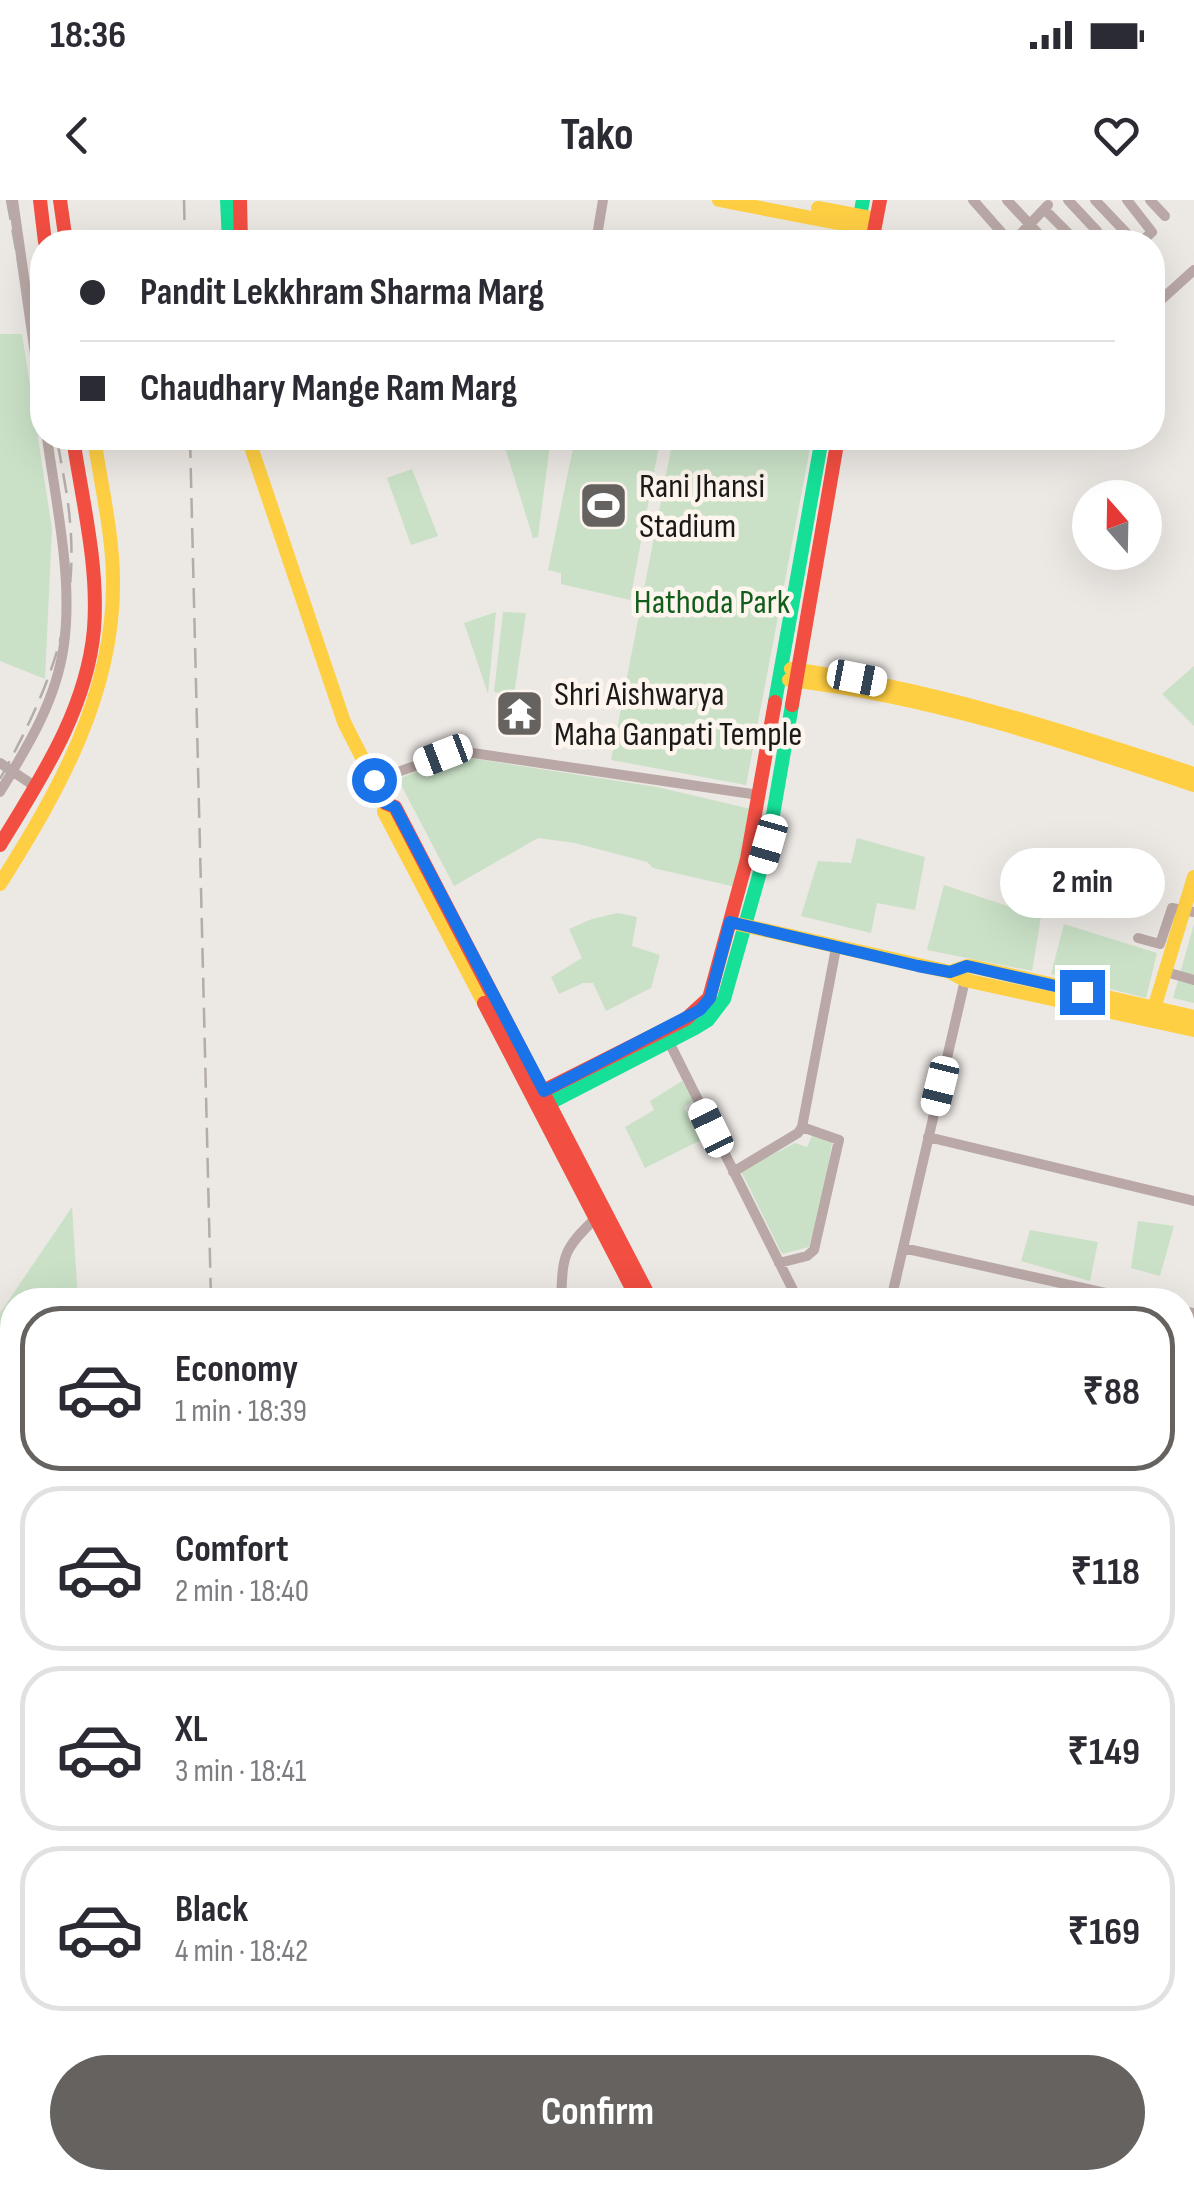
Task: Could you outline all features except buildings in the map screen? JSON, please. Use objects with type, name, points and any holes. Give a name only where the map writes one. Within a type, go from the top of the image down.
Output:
[{"type":"main road","points":[[40,200],[44,230]]},
{"type":"main road","points":[[60,200],[64,230]]},
{"type":"main road","points":[[227,200],[228,230]]},
{"type":"main road","points":[[240,200],[241,230]]},
{"type":"main road","points":[[719,200],[860,214]]},
{"type":"main road","points":[[771,200],[844,206],[860,214]]},
{"type":"main road","points":[[874,230],[880,200]]},
{"type":"main road","points":[[0,845],[67,726],[94,630],[94,586],[74,450]]},
{"type":"main road","points":[[0,884],[55,795],[86,732],[102,679],[110,630],[112,580],[96,450]]},
{"type":"main road","points":[[256,450],[318,638],[352,720],[352,731],[385,803],[384,812],[644,1288]]},
{"type":"main road","points":[[542,1100],[670,1042],[706,1022],[717,1010],[739,948],[738,924],[747,859],[820,450]]},
{"type":"main road","points":[[542,1100],[700,1010],[710,998],[768,844],[836,450]]},
{"type":"main road","points":[[780,674],[887,684],[966,702],[1194,774]]},
{"type":"main road","points":[[797,675],[950,708],[1194,784]]},
{"type":"main road","points":[[1157,1015],[1174,974],[1192,911],[1194,877]]},
{"type":"main road","points":[[1157,1015],[1192,911]]},
{"type":"main road","points":[[738,924],[950,972],[965,980],[1157,1015],[1194,1018]]},
{"type":"main road","points":[[739,948],[770,932]]},
{"type":"main road","points":[[950,972],[975,967],[1157,1015],[1194,1030]]},
{"type":"main road","points":[[542,1100],[632,1288]]},
{"type":"street","points":[[13,200],[30,319]]},
{"type":"street","points":[[598,230],[603,200]]},
{"type":"street","points":[[973,200],[1000,230]]},
{"type":"street","points":[[1006,200],[1034,230]]},
{"type":"street","points":[[1068,200],[1096,230]]},
{"type":"street","points":[[1095,200],[1126,230]]},
{"type":"street","points":[[1127,200],[1150,230]]},
{"type":"street","points":[[1150,200],[1165,216]]},
{"type":"street","points":[[1024,230],[1047,204],[1068,230]]},
{"type":"street","points":[[1165,296],[1194,270]]},
{"type":"street","points":[[0,792],[35,735],[56,680],[64,644],[62,553],[49,450]]},
{"type":"street","points":[[374,780],[459,750],[758,795]]},
{"type":"street","points":[[0,763],[36,787]]},
{"type":"street","points":[[1138,938],[1160,944],[1172,908],[1192,911]]},
{"type":"street","points":[[733,1172],[798,1133],[802,1126],[836,948]]},
{"type":"street","points":[[1174,974],[1194,980]]},
{"type":"street","points":[[894,1288],[965,980]]},
{"type":"street","points":[[670,1042],[792,1288]]},
{"type":"street","points":[[779,1263],[808,1256],[814,1250],[839,1140],[802,1126]]},
{"type":"street","points":[[928,1137],[1194,1200]]},
{"type":"street","points":[[562,1288],[563,1258],[595,1218]]},
{"type":"street","points":[[903,1248],[1083,1288]]},
{"type":"green space","points":[[0,334],[22,334],[30,386],[30,450],[40,450],[52,529],[45,679],[0,661]]},
{"type":"green space","points":[[506,450],[549,450],[538,537],[533,538]]},
{"type":"green space","name":"Rani Jhansi Stadium","points":[[573,450],[658,450],[630,600],[561,584],[561,573],[548,570]]},
{"type":"green space","name":"Hathoda Park","points":[[671,450],[810,450],[746,785],[611,760]]},
{"type":"green space","points":[[412,469],[438,536],[411,545],[387,478]]},
{"type":"green space","points":[[496,612],[488,694],[464,623]]},
{"type":"green space","points":[[503,612],[526,613],[514,695],[494,692]]},
{"type":"green space","points":[[1194,666],[1194,726],[1162,694]]},
{"type":"green space","points":[[457,756],[657,787],[751,809],[736,887],[653,868],[647,862],[575,843],[538,838],[454,886],[398,779]]},
{"type":"green space","points":[[857,838],[925,857],[915,910],[877,903],[871,933],[801,916],[818,861],[851,863]]},
{"type":"green space","points":[[944,885],[1041,917],[1032,971],[927,950]]},
{"type":"green space","points":[[618,913],[637,917],[632,946],[660,955],[651,988],[606,1011],[593,983],[583,983],[559,994],[551,977],[582,958],[569,929]]},
{"type":"green space","points":[[1064,924],[1157,953],[1146,998],[1051,974]]},
{"type":"green space","points":[[1194,924],[1194,1003],[1173,998]]},
{"type":"green space","points":[[682,1081],[693,1101],[684,1108],[701,1140],[645,1168],[625,1127],[654,1110],[650,1101]]},
{"type":"green space","points":[[812,1136],[832,1143],[823,1197],[809,1247],[782,1254],[741,1171],[795,1143],[807,1147]]},
{"type":"green space","points":[[72,1207],[77,1288],[17,1288]]},
{"type":"green space","points":[[1138,1221],[1174,1226],[1160,1276],[1131,1268]]},
{"type":"green space","points":[[1030,1230],[1098,1242],[1090,1281],[1021,1261]]},
{"type":"railway","points":[[7,200],[30,327]]},
{"type":"railway","points":[[184,200],[185,230]]},
{"type":"railway","points":[[0,779],[45,687],[64,624],[71,558],[69,511],[59,450]]},
{"type":"railway","points":[[190,450],[211,1288]]},
{"type":"traffic: fast","points":[[227,200],[228,230]]},
{"type":"traffic: fast","points":[[857,230],[863,200]]},
{"type":"traffic: fast","points":[[775,702],[820,450]]},
{"type":"traffic: fast","points":[[540,1108],[695,1028],[708,1020],[724,999],[768,844],[792,705]]},
{"type":"traffic: slow","points":[[719,200],[874,230]]},
{"type":"traffic: slow","points":[[818,208],[876,219]]},
{"type":"traffic: slow","points":[[0,884],[62,778],[93,703],[104,664],[113,582],[96,450]]},
{"type":"traffic: slow","points":[[252,450],[344,722],[385,803],[384,812],[484,1003]]},
{"type":"traffic: slow","points":[[791,669],[945,699],[1194,774]]},
{"type":"traffic: slow","points":[[789,680],[944,708],[1194,785]]},
{"type":"traffic: slow","points":[[1152,1015],[1194,877]]},
{"type":"traffic: slow","points":[[738,924],[950,972],[965,980],[1194,1030]]},
{"type":"traffic: slow","points":[[950,972],[975,967],[1194,1017]]},
{"type":"traffic: jam","points":[[40,200],[44,230]]},
{"type":"traffic: jam","points":[[60,200],[64,230]]},
{"type":"traffic: jam","points":[[240,200],[241,230]]},
{"type":"traffic: jam","points":[[874,230],[880,200]]},
{"type":"traffic: jam","points":[[0,845],[60,742],[90,659],[94,581],[75,450]]},
{"type":"traffic: jam","points":[[792,705],[836,450]]},
{"type":"traffic: jam","points":[[533,1096],[686,1019],[709,998],[747,859],[775,702]]},
{"type":"traffic: jam","points":[[385,803],[395,807],[645,1288]]},
{"type":"traffic: jam","points":[[484,1003],[632,1288]]},
{"type":"place","name":"Rani Jhansi Stadium","points":[[604,505]]},
{"type":"place","name":"Shri Aishwarya Maha Ganpati Temple","points":[[519,713]]},
{"type":"route","points":[[374,780],[385,803],[395,807],[544,1091],[700,1010],[710,998],[730,922],[918,966],[950,972],[967,966],[1082,992]]}]
